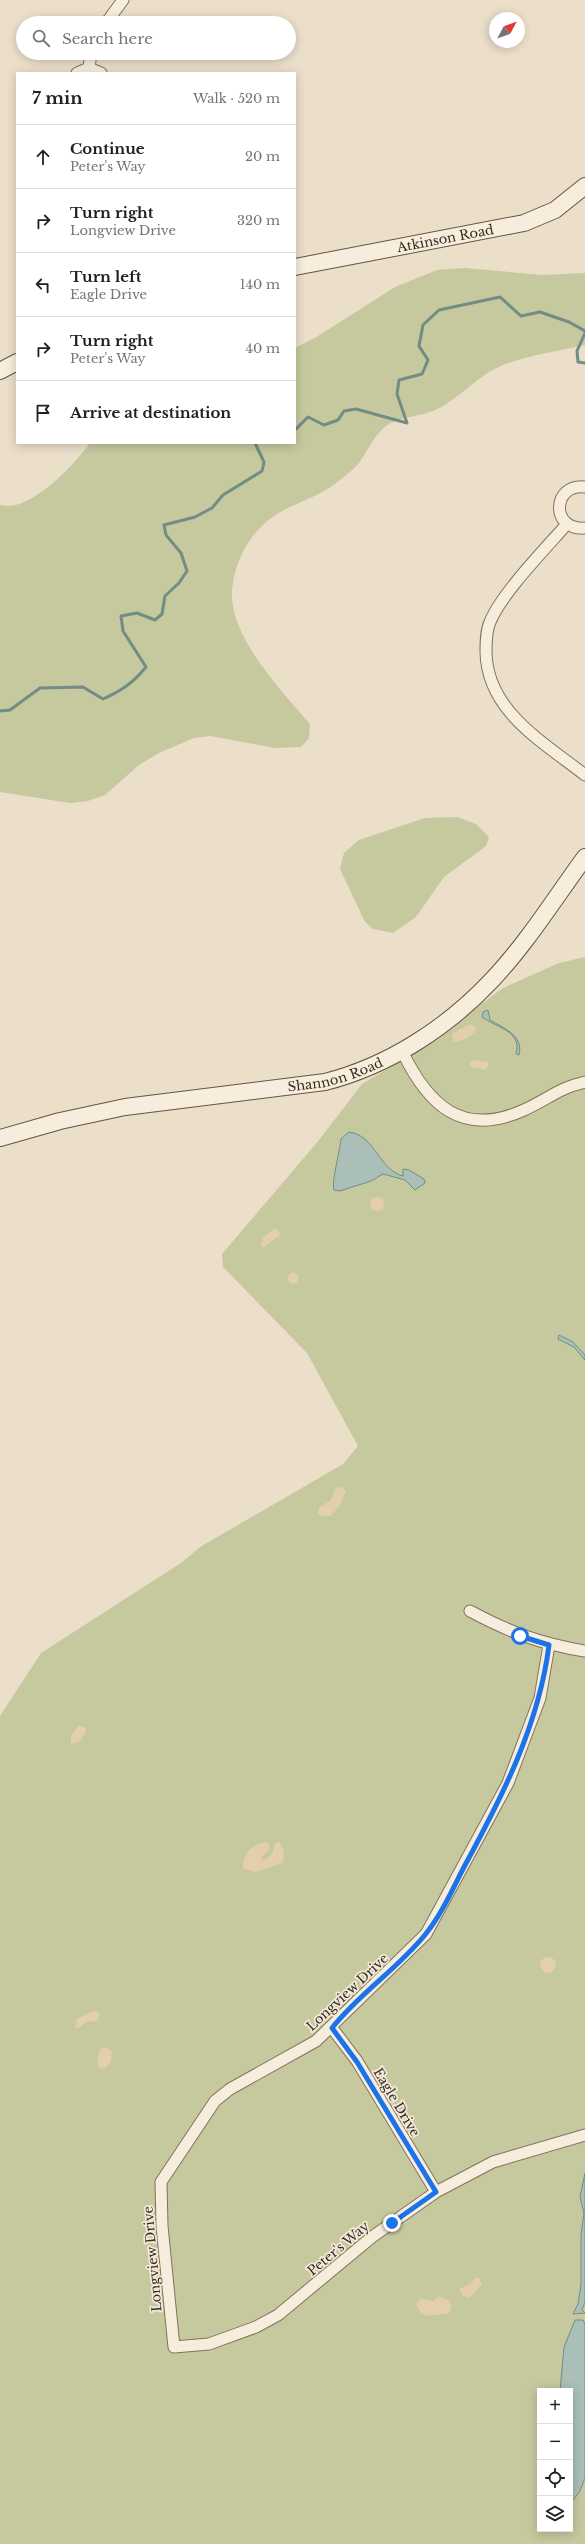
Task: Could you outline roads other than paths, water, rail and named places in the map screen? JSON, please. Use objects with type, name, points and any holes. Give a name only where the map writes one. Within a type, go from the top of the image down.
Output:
[{"type":"street","points":[[111,16],[123,0]]},
{"type":"street","points":[[89,68],[90,60]]},
{"type":"street","points":[[79,72],[89,68],[99,72]]},
{"type":"street","name":"Atkinson Road","points":[[296,267],[524,223],[555,210],[585,186]]},
{"type":"street","points":[[0,371],[16,363]]},
{"type":"street","points":[[585,487],[572,488],[562,498],[560,512],[567,524],[572,527],[585,528]]},
{"type":"street","points":[[567,524],[500,603],[493,616],[486,639],[486,665],[491,684],[510,714],[585,775]]},
{"type":"street","name":"Shannon Road","points":[[0,1138],[60,1120],[125,1107],[325,1082],[368,1069],[402,1051],[451,1016],[492,980],[585,857]]},
{"type":"street","points":[[402,1051],[423,1088],[440,1106],[460,1117],[474,1120],[505,1118],[526,1109],[566,1086],[585,1082]]},
{"type":"street","points":[[470,1610],[520,1636],[549,1645],[585,1651]]},
{"type":"street","name":"Longview Drive","points":[[174,2347],[162,2226],[161,2182],[215,2100],[230,2089],[316,2041],[332,2028],[415,1947],[437,1916],[508,1783],[540,1698],[549,1645]]},
{"type":"street","name":"Eagle Drive","points":[[332,2028],[357,2062],[436,2192]]},
{"type":"street","name":"Peter's Way","points":[[174,2347],[209,2344],[233,2337],[278,2315],[372,2237],[436,2192],[493,2162],[585,2135]]},
{"type":"water","points":[[488,1010],[490,1020],[506,1029],[515,1037],[520,1048],[519,1055],[516,1054],[517,1046],[512,1035],[482,1017],[483,1012]]},
{"type":"water","points":[[349,1132],[365,1139],[388,1167],[395,1173],[403,1176],[403,1169],[409,1170],[424,1179],[425,1183],[415,1190],[405,1180],[383,1174],[371,1181],[340,1191],[334,1190],[333,1186],[341,1139]]},
{"type":"water","points":[[559,1335],[573,1342],[585,1355],[585,1360],[574,1347],[558,1339]]},
{"type":"water","points":[[585,2173],[585,2302],[582,2310],[585,2313],[573,2314],[578,2304],[581,2284],[581,2235],[584,2213],[580,2197]]},
{"type":"water","points":[[575,2320],[583,2320],[585,2324],[585,2478],[580,2491],[573,2500],[573,2388],[560,2388],[564,2347]]},
{"type":"waterway","points":[[296,429],[308,417],[324,425],[338,420],[344,411],[356,409],[407,423],[397,394],[399,380],[422,374],[428,360],[419,346],[423,325],[439,310],[500,297],[521,316],[540,312],[569,322],[585,331]]},
{"type":"waterway","points":[[585,333],[577,351],[578,362],[585,363]]},
{"type":"waterway","points":[[0,711],[10,710],[40,688],[83,687],[103,699],[126,686],[141,673],[146,667],[123,631],[121,616],[137,613],[155,620],[162,614],[165,596],[179,583],[187,571],[181,553],[166,535],[164,525],[195,517],[212,508],[223,495],[262,471],[264,462],[255,444]]}]
